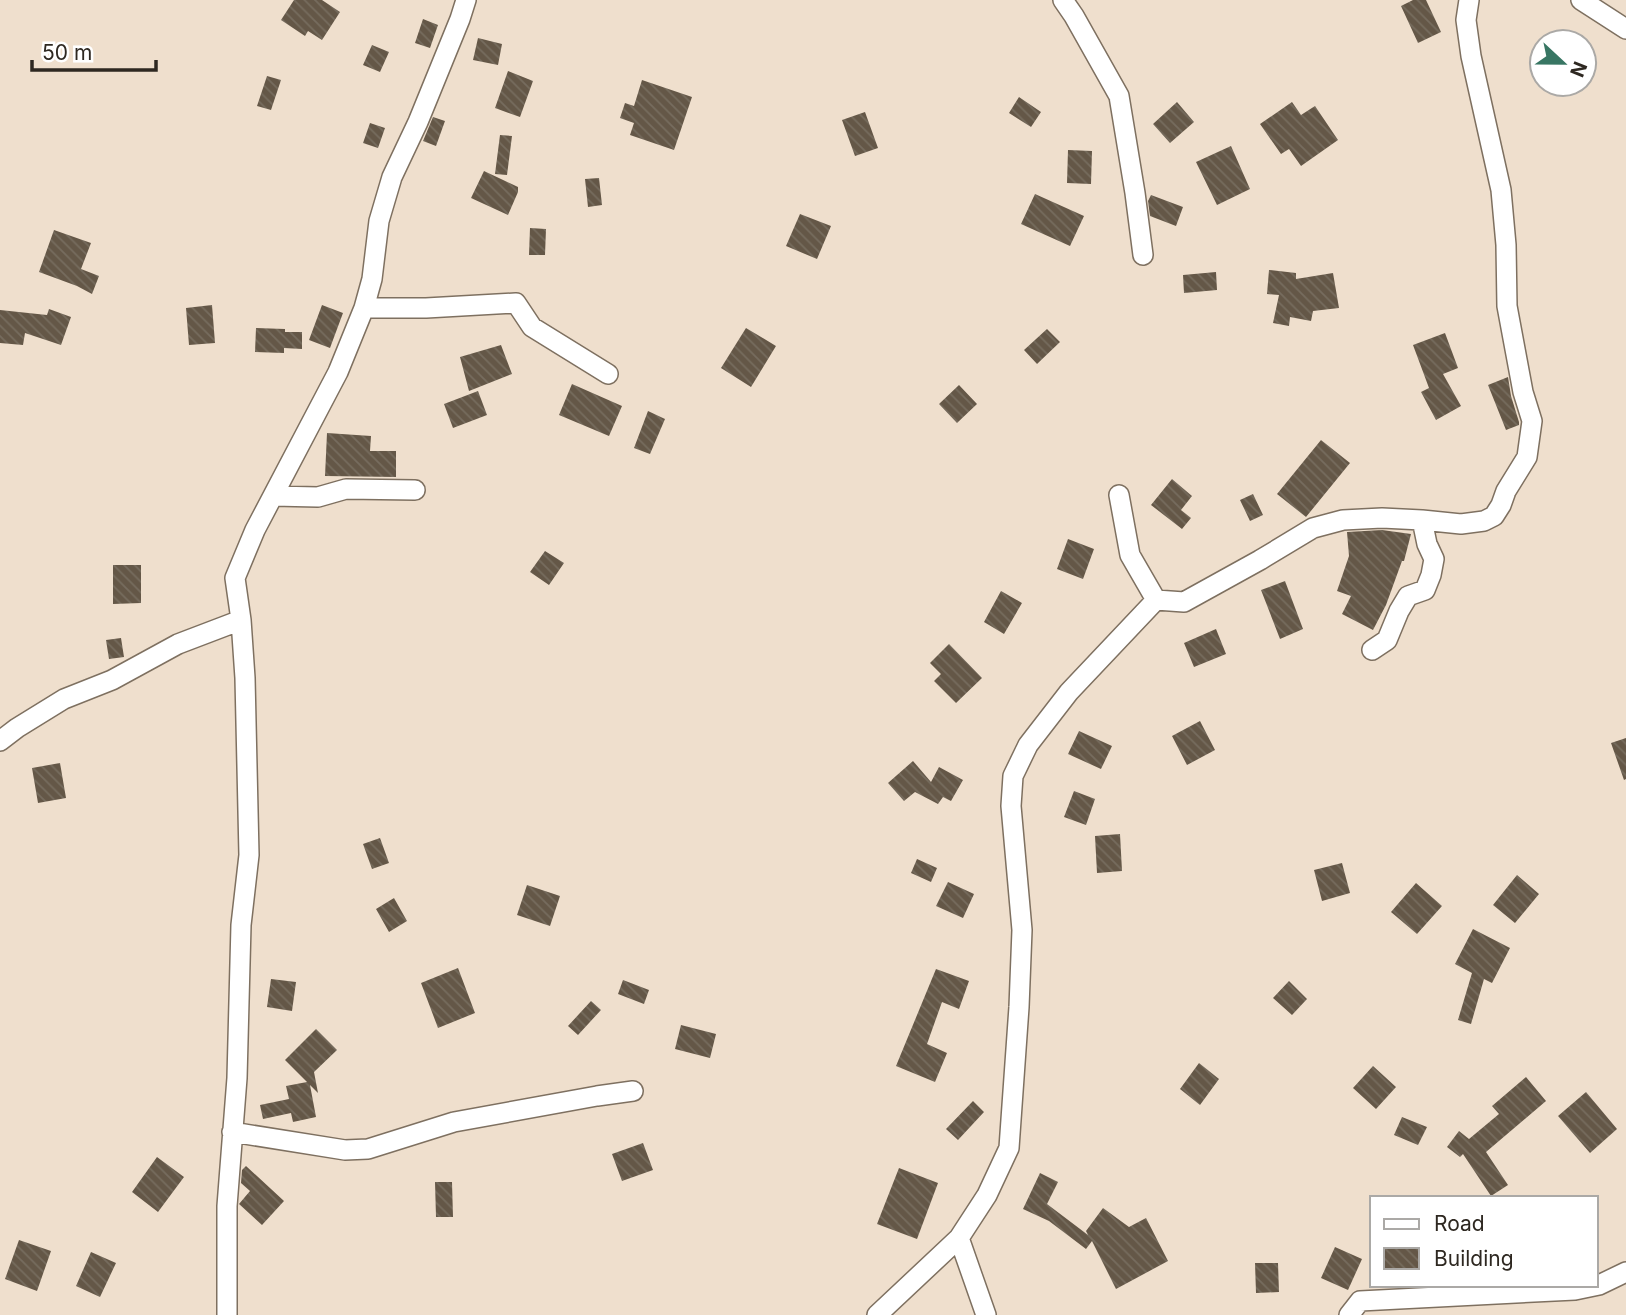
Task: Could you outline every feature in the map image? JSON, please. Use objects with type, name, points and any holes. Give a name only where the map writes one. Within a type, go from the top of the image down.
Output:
[{"type":"street","points":[[227,1315],[227,1206],[237,1078],[241,925],[249,855],[245,678],[235,578],[255,530],[338,372],[364,308],[372,279],[379,221],[392,177],[418,122],[466,0]]},
{"type":"street","points":[[1063,0],[1119,96],[1143,255]]},
{"type":"street","points":[[1156,600],[1184,602],[1313,528],[1343,520],[1382,518],[1461,524],[1484,521],[1494,516],[1527,457],[1532,421],[1523,392],[1507,306],[1506,245],[1501,190],[1471,56],[1466,20],[1469,0]]},
{"type":"street","points":[[1581,0],[1626,29]]},
{"type":"street","points":[[364,308],[516,303],[532,327],[608,374]]},
{"type":"street","points":[[273,496],[318,497],[346,489],[415,490]]},
{"type":"street","points":[[1119,495],[1129,555],[1156,600]]},
{"type":"street","points":[[1372,650],[1387,640],[1408,596],[1425,590],[1431,575],[1434,559],[1427,544],[1422,520]]},
{"type":"street","points":[[877,1315],[959,1238],[987,1195],[1009,1149],[1022,930],[1012,806],[1013,776],[1028,745],[1069,692],[1156,600]]},
{"type":"street","points":[[0,741],[64,699],[112,680],[178,644],[241,620]]},
{"type":"street","points":[[232,1132],[345,1150],[368,1149],[453,1122],[633,1091]]},
{"type":"street","points":[[959,1238],[986,1315]]},
{"type":"street","points":[[1598,1285],[1626,1272]]},
{"type":"street","points":[[1349,1315],[1360,1301],[1575,1290],[1589,1287]]},
{"type":"building","points":[[294,0],[322,0],[340,12],[322,40],[308,31],[305,36],[281,20]]},
{"type":"building","points":[[1413,0],[1426,0],[1441,32],[1418,43],[1401,6]]},
{"type":"building","points":[[423,19],[438,25],[430,48],[415,43]]},
{"type":"building","points":[[478,38],[502,44],[498,65],[473,60]]},
{"type":"building","points":[[372,45],[389,52],[380,72],[363,65]]},
{"type":"building","points":[[508,71],[533,81],[520,117],[495,108]]},
{"type":"building","points":[[267,76],[281,80],[271,110],[257,106]]},
{"type":"building","points":[[642,80],[692,97],[674,150],[630,135],[634,123],[620,118],[625,103],[634,106]]},
{"type":"building","points":[[1019,97],[1041,112],[1031,127],[1009,113]]},
{"type":"building","points":[[1177,102],[1194,122],[1170,143],[1153,124]]},
{"type":"building","points":[[1292,102],[1301,115],[1315,106],[1338,140],[1301,166],[1289,149],[1281,154],[1260,124]]},
{"type":"building","points":[[865,112],[878,148],[855,156],[842,120]]},
{"type":"building","points":[[433,117],[445,121],[436,146],[423,141]]},
{"type":"building","points":[[370,123],[385,128],[378,148],[363,143]]},
{"type":"building","points":[[500,135],[512,136],[507,175],[495,174]]},
{"type":"building","points":[[1231,146],[1250,189],[1217,205],[1196,162]]},
{"type":"building","points":[[1068,150],[1092,151],[1091,184],[1067,183]]},
{"type":"building","points":[[484,171],[518,187],[508,215],[471,198]]},
{"type":"building","points":[[599,178],[602,205],[588,207],[585,179]]},
{"type":"building","points":[[1035,194],[1084,216],[1070,246],[1021,224]]},
{"type":"building","points":[[1151,195],[1183,207],[1176,226],[1150,216],[1148,201]]},
{"type":"building","points":[[800,214],[831,226],[817,259],[786,246]]},
{"type":"building","points":[[530,228],[546,229],[545,255],[529,255]]},
{"type":"building","points":[[54,230],[91,243],[81,269],[99,276],[92,294],[39,272]]},
{"type":"building","points":[[1269,270],[1296,273],[1296,279],[1333,273],[1339,308],[1313,311],[1311,321],[1290,317],[1289,326],[1273,323],[1279,295],[1267,294]]},
{"type":"building","points":[[1216,272],[1217,290],[1184,293],[1183,275]]},
{"type":"building","points":[[212,305],[215,343],[189,345],[186,308]]},
{"type":"building","points":[[322,305],[343,313],[330,348],[309,340]]},
{"type":"building","points":[[49,309],[71,317],[61,345],[25,333],[23,345],[0,343],[0,310],[47,315]]},
{"type":"building","points":[[256,328],[302,332],[302,349],[284,348],[284,353],[255,352]]},
{"type":"building","points":[[746,328],[776,346],[751,387],[721,368]]},
{"type":"building","points":[[1047,329],[1060,342],[1037,364],[1024,350]]},
{"type":"building","points":[[1445,333],[1458,368],[1443,374],[1461,406],[1436,420],[1421,392],[1429,388],[1413,345]]},
{"type":"building","points":[[501,345],[512,374],[469,391],[460,357]]},
{"type":"building","points":[[1508,377],[1519,425],[1506,430],[1488,385]]},
{"type":"building","points":[[572,384],[622,406],[609,436],[559,415]]},
{"type":"building","points":[[959,385],[977,404],[957,423],[939,404]]},
{"type":"building","points":[[478,391],[487,415],[453,428],[444,404]]},
{"type":"building","points":[[648,411],[665,419],[650,454],[634,448]]},
{"type":"building","points":[[327,433],[371,436],[370,451],[396,451],[396,477],[325,476]]},
{"type":"building","points":[[1321,440],[1350,463],[1306,517],[1277,494]]},
{"type":"building","points":[[1172,479],[1192,496],[1181,510],[1191,518],[1182,529],[1151,505]]},
{"type":"building","points":[[1253,494],[1263,515],[1250,521],[1240,500]]},
{"type":"building","points":[[1382,530],[1411,534],[1404,561],[1373,630],[1342,614],[1351,596],[1337,591],[1349,556],[1347,532]]},
{"type":"building","points":[[1068,539],[1094,549],[1083,579],[1057,569]]},
{"type":"building","points":[[545,551],[564,563],[549,585],[530,572]]},
{"type":"building","points":[[113,565],[141,565],[141,603],[113,604]]},
{"type":"building","points":[[1285,581],[1303,629],[1280,639],[1261,590]]},
{"type":"building","points":[[1001,591],[1022,603],[1004,634],[984,622]]},
{"type":"building","points":[[1216,629],[1226,654],[1194,667],[1184,643]]},
{"type":"building","points":[[121,638],[124,657],[109,659],[106,640]]},
{"type":"building","points":[[949,644],[982,678],[956,703],[934,681],[941,674],[930,663]]},
{"type":"building","points":[[1200,721],[1215,750],[1187,765],[1172,736]]},
{"type":"building","points":[[1079,731],[1112,746],[1101,769],[1068,754]]},
{"type":"building","points":[[1626,738],[1626,779],[1624,780],[1611,743]]},
{"type":"building","points":[[913,761],[931,782],[939,767],[963,780],[951,801],[943,797],[938,804],[915,792],[904,801],[888,783]]},
{"type":"building","points":[[60,763],[66,798],[38,803],[32,768]]},
{"type":"building","points":[[1074,791],[1095,799],[1086,825],[1064,817]]},
{"type":"building","points":[[1120,834],[1122,871],[1097,873],[1095,836]]},
{"type":"building","points":[[380,838],[389,863],[372,869],[363,844]]},
{"type":"building","points":[[917,859],[937,868],[931,882],[911,873]]},
{"type":"building","points":[[1342,863],[1350,893],[1322,901],[1314,870]]},
{"type":"building","points":[[1517,875],[1539,894],[1515,923],[1493,905]]},
{"type":"building","points":[[948,882],[974,894],[963,918],[936,906]]},
{"type":"building","points":[[1416,883],[1442,906],[1417,934],[1391,912]]},
{"type":"building","points":[[527,885],[560,896],[550,926],[517,915]]},
{"type":"building","points":[[394,898],[407,921],[389,932],[376,909]]},
{"type":"building","points":[[1473,929],[1510,948],[1492,983],[1484,979],[1471,1024],[1458,1020],[1472,973],[1455,964]]},
{"type":"building","points":[[458,968],[475,1013],[438,1028],[421,983]]},
{"type":"building","points":[[936,969],[969,981],[959,1009],[942,1002],[927,1044],[947,1053],[935,1082],[896,1066]]},
{"type":"building","points":[[271,979],[296,982],[292,1011],[267,1007]]},
{"type":"building","points":[[623,980],[649,990],[644,1004],[618,994]]},
{"type":"building","points":[[1289,981],[1307,999],[1292,1015],[1273,998]]},
{"type":"building","points":[[591,1001],[601,1010],[578,1035],[568,1026]]},
{"type":"building","points":[[681,1025],[716,1034],[710,1058],[675,1049]]},
{"type":"building","points":[[316,1029],[337,1050],[314,1072],[318,1093],[310,1085],[316,1117],[293,1122],[291,1113],[263,1119],[260,1105],[289,1099],[286,1086],[307,1082],[285,1060]]},
{"type":"building","points":[[1199,1063],[1219,1079],[1200,1105],[1180,1089]]},
{"type":"building","points":[[1373,1066],[1396,1087],[1376,1109],[1353,1088]]},
{"type":"building","points":[[1526,1077],[1546,1101],[1486,1152],[1508,1185],[1491,1196],[1463,1154],[1460,1157],[1447,1147],[1459,1131],[1469,1139],[1499,1114],[1492,1106]]},
{"type":"building","points":[[1586,1092],[1617,1129],[1590,1153],[1558,1116]]},
{"type":"building","points":[[973,1101],[984,1112],[958,1140],[946,1129]]},
{"type":"building","points":[[1402,1117],[1427,1127],[1418,1145],[1394,1135]]},
{"type":"building","points":[[643,1143],[653,1170],[622,1181],[612,1154]]},
{"type":"building","points":[[157,1157],[184,1177],[158,1212],[132,1192]]},
{"type":"building","points":[[246,1166],[284,1201],[262,1225],[239,1204],[250,1191],[241,1183],[242,1170]]},
{"type":"building","points":[[899,1168],[938,1183],[917,1239],[877,1224]]},
{"type":"building","points":[[1040,1173],[1058,1182],[1047,1204],[1088,1235],[1086,1231],[1103,1208],[1129,1227],[1146,1218],[1168,1261],[1116,1289],[1092,1241],[1086,1249],[1049,1221],[1023,1209]]},
{"type":"building","points":[[435,1182],[452,1182],[453,1217],[436,1217]]},
{"type":"building","points":[[19,1240],[51,1251],[37,1291],[5,1279]]},
{"type":"building","points":[[1335,1247],[1362,1259],[1348,1290],[1321,1278]]},
{"type":"building","points":[[91,1252],[116,1263],[100,1297],[76,1286]]},
{"type":"building","points":[[1255,1263],[1278,1263],[1279,1292],[1256,1293]]}]
